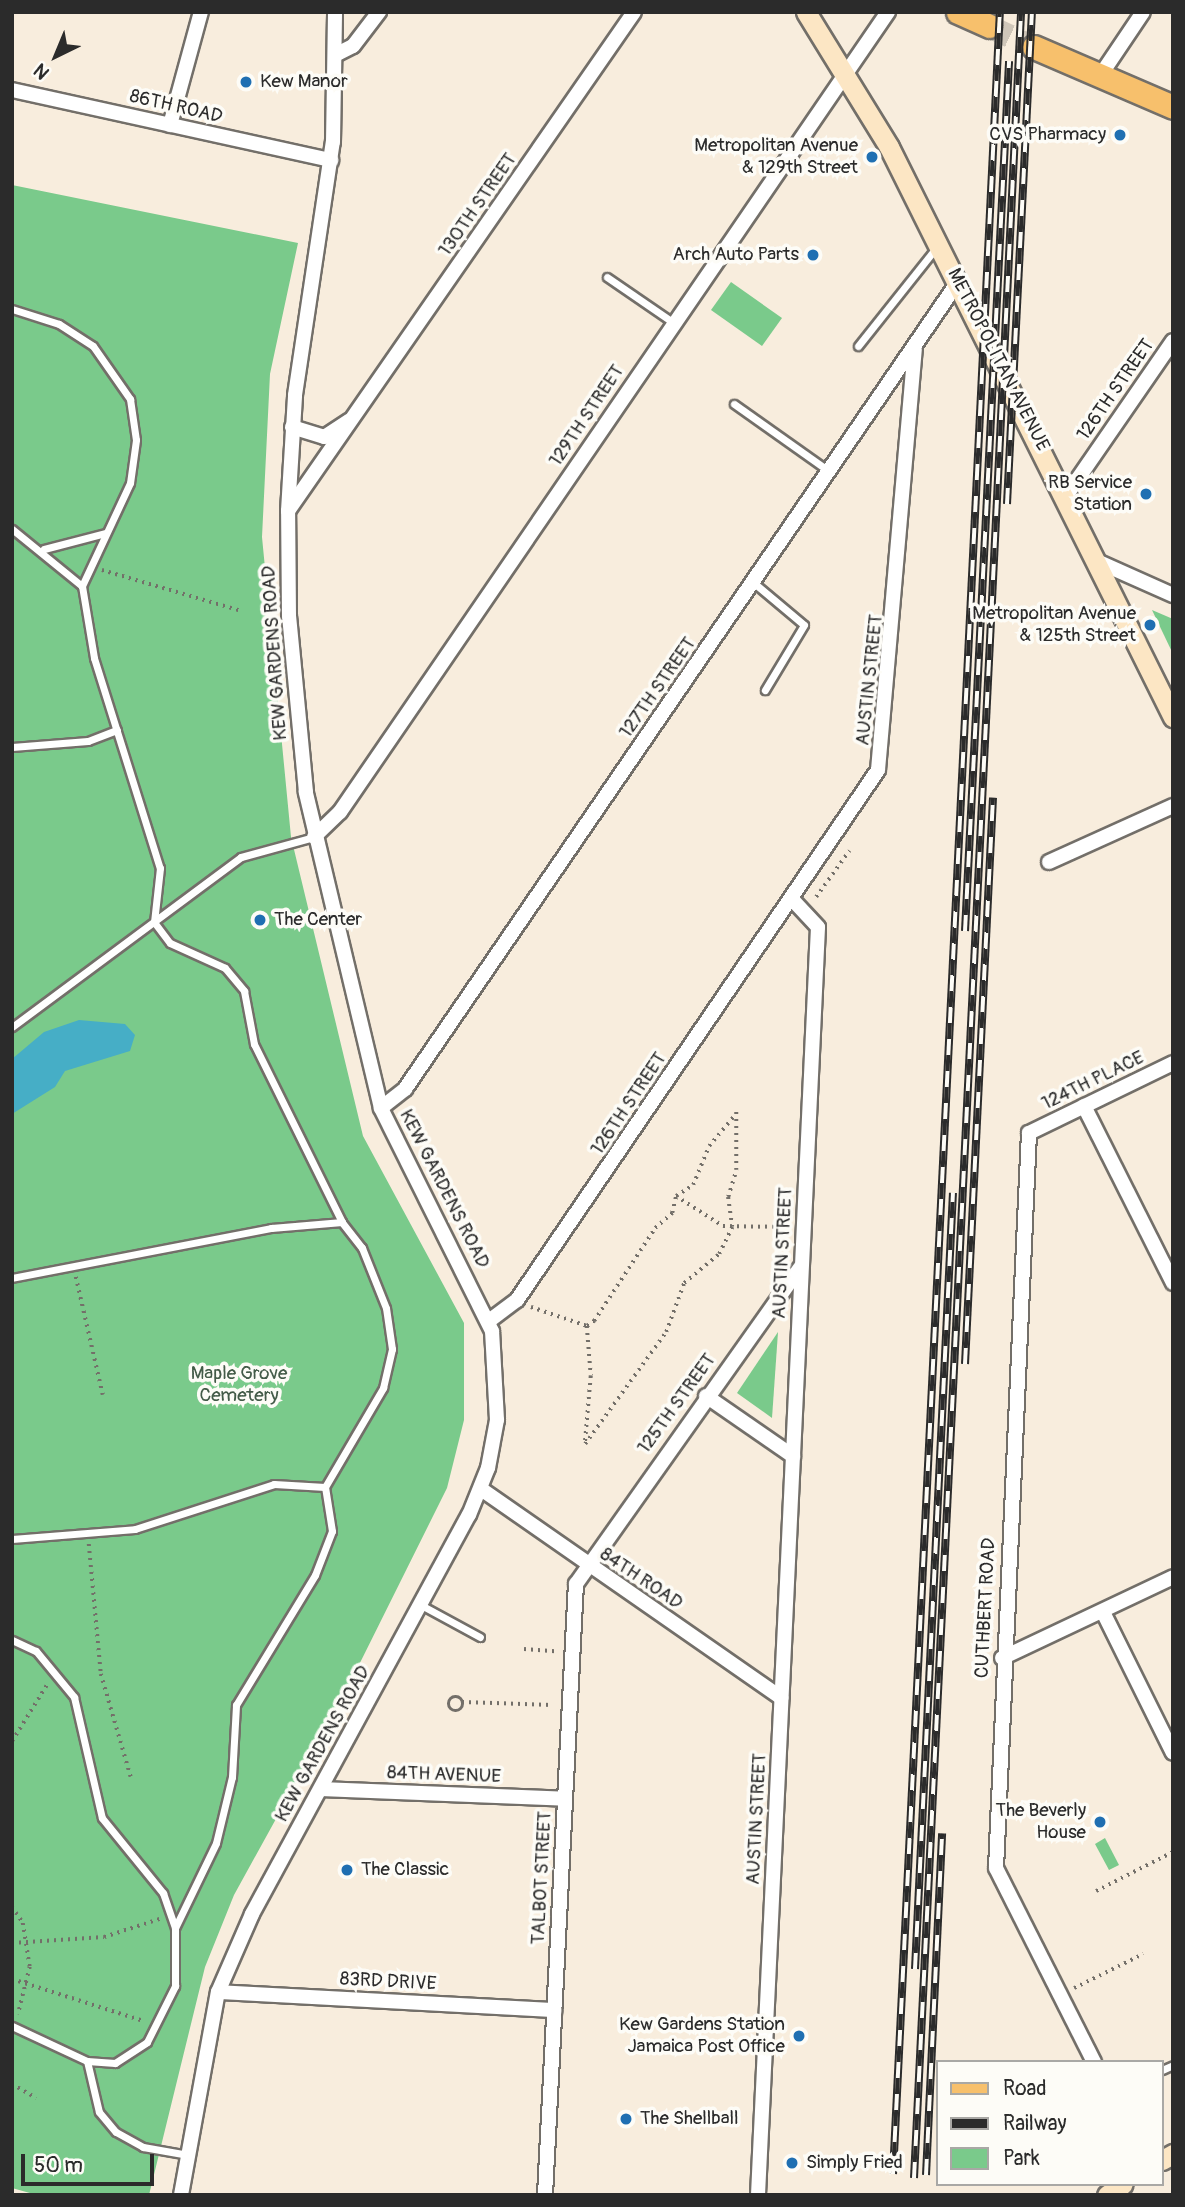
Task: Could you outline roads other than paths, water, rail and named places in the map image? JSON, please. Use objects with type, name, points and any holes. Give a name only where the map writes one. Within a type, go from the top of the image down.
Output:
[{"type":"main road","name":"METROPOLITAN AVENUE","points":[[806,12],[847,73],[958,282],[1101,563],[1172,712]]},
{"type":"main road","points":[[958,12],[989,26]]},
{"type":"main road","points":[[1034,47],[1173,107]]},
{"type":"street","points":[[170,125],[201,12]]},
{"type":"street","name":"KEW GARDENS ROAD","points":[[180,2195],[218,1992],[252,1914],[481,1489],[498,1397],[489,1321],[381,1108],[314,837],[289,616],[288,511],[292,426],[331,160],[335,12]]},
{"type":"street","points":[[335,55],[353,46],[379,12]]},
{"type":"street","name":"130TH STREET","points":[[288,511],[634,12]]},
{"type":"street","name":"129TH STREET","points":[[314,837],[340,813],[888,12]]},
{"type":"street","points":[[1100,76],[1143,12]]},
{"type":"street","name":"86TH ROAD","points":[[12,90],[331,160]]},
{"type":"street","name":"127TH STREET","points":[[381,1108],[405,1089],[915,350],[958,282]]},
{"type":"street","name":"126TH STREET","points":[[1066,496],[1173,341]]},
{"type":"street","name":"AUSTIN STREET","points":[[758,2195],[818,927],[793,900],[881,762],[915,350]]},
{"type":"street","name":"130TH STREET","points":[[292,426],[324,437],[353,418]]},
{"type":"street","points":[[1101,563],[1173,595]]},
{"type":"street","points":[[1049,862],[1173,806]]},
{"type":"street","name":"126TH STREET","points":[[489,1321],[517,1300],[793,900]]},
{"type":"street","name":"124TH PLACE","points":[[1030,1133],[1173,1063]]},
{"type":"street","points":[[1084,1106],[1173,1283]]},
{"type":"street","name":"CUTHBERT ROAD","points":[[1030,1133],[1002,1658],[996,1868],[1093,2060]]},
{"type":"street","name":"125TH STREET","points":[[585,1564],[801,1267]]},
{"type":"street","points":[[706,1396],[793,1457]]},
{"type":"street","name":"84TH ROAD","points":[[481,1489],[585,1564],[782,1698]]},
{"type":"street","name":"TALBOT STREET","points":[[545,2195],[576,1584],[585,1564]]},
{"type":"street","points":[[1002,1658],[1173,1577]]},
{"type":"street","points":[[1102,1612],[1173,1753]]},
{"type":"street","name":"84TH AVENUE","points":[[321,1789],[565,1799]]},
{"type":"street","name":"83RD DRIVE","points":[[218,1992],[555,2010]]},
{"type":"lane","points":[[858,346],[920,261],[939,246]]},
{"type":"lane","points":[[607,277],[674,323]]},
{"type":"lane","points":[[12,309],[59,324],[93,346],[131,399],[134,465],[93,568],[82,586],[88,635],[160,868],[154,922],[170,943],[226,968],[244,991],[254,1044],[342,1222],[362,1248],[381,1296],[393,1349],[383,1388],[325,1487],[332,1531],[315,1575],[236,1705],[232,1777],[216,1843],[175,1928]]},
{"type":"lane","points":[[734,404],[831,472]]},
{"type":"lane","points":[[12,529],[44,549],[82,586]]},
{"type":"lane","points":[[44,549],[105,533]]},
{"type":"lane","points":[[754,583],[804,625],[765,690]]},
{"type":"lane","points":[[12,747],[88,741],[117,730]]},
{"type":"lane","points":[[12,1027],[242,857],[314,837]]},
{"type":"lane","points":[[12,1278],[271,1228],[342,1222]]},
{"type":"lane","points":[[12,1539],[88,1535],[135,1529],[274,1484],[325,1487]]},
{"type":"lane","points":[[420,1604],[480,1637]]},
{"type":"lane","points":[[12,1640],[36,1651],[74,1698],[102,1818],[163,1893],[175,1928],[175,1986],[147,2042],[115,2063],[87,2061],[13,2027]]},
{"type":"lane","points":[[87,2061],[99,2112],[116,2132],[143,2147],[188,2155]]},
{"type":"water","points":[[79,1020],[125,1024],[135,1035],[130,1051],[65,1071],[55,1087],[12,1114],[12,1059],[44,1032]]},
{"type":"tunnel","points":[[989,26],[1034,47]]},
{"type":"railway","points":[[893,2174],[1000,12]]},
{"type":"railway","points":[[914,2178],[1021,12]]},
{"type":"railway","points":[[1007,504],[1032,12]]},
{"type":"railway","points":[[965,931],[1009,61]]},
{"type":"railway","points":[[965,1364],[993,798]]},
{"type":"railway","points":[[915,1969],[953,1193]]},
{"type":"railway","points":[[926,2175],[942,1833]]},
{"type":"place","name":"Kew Manor","points":[[246,82]]},
{"type":"place","name":"CVS Pharmacy","points":[[1120,135]]},
{"type":"place","name":"Metropolitan Avenue & 129th Street","points":[[872,157]]},
{"type":"place","name":"Arch Auto Parts","points":[[813,255]]},
{"type":"place","name":"RB Service Station","points":[[1146,494]]},
{"type":"place","name":"Metropolitan Avenue & 125th Street","points":[[1150,625]]},
{"type":"place","name":"The Center","points":[[260,920]]},
{"type":"place","name":"The Beverly House","points":[[1100,1822]]},
{"type":"place","name":"The Classic","points":[[347,1870]]},
{"type":"place","name":"Kew Gardens Station Jamaica Post Office","points":[[799,2036]]},
{"type":"place","name":"The Shellball","points":[[626,2119]]},
{"type":"place","name":"Simply Fried","points":[[792,2163]]},
{"type":"park label","name":"Maple Grove Cemetery","points":[[239,1385]]}]
